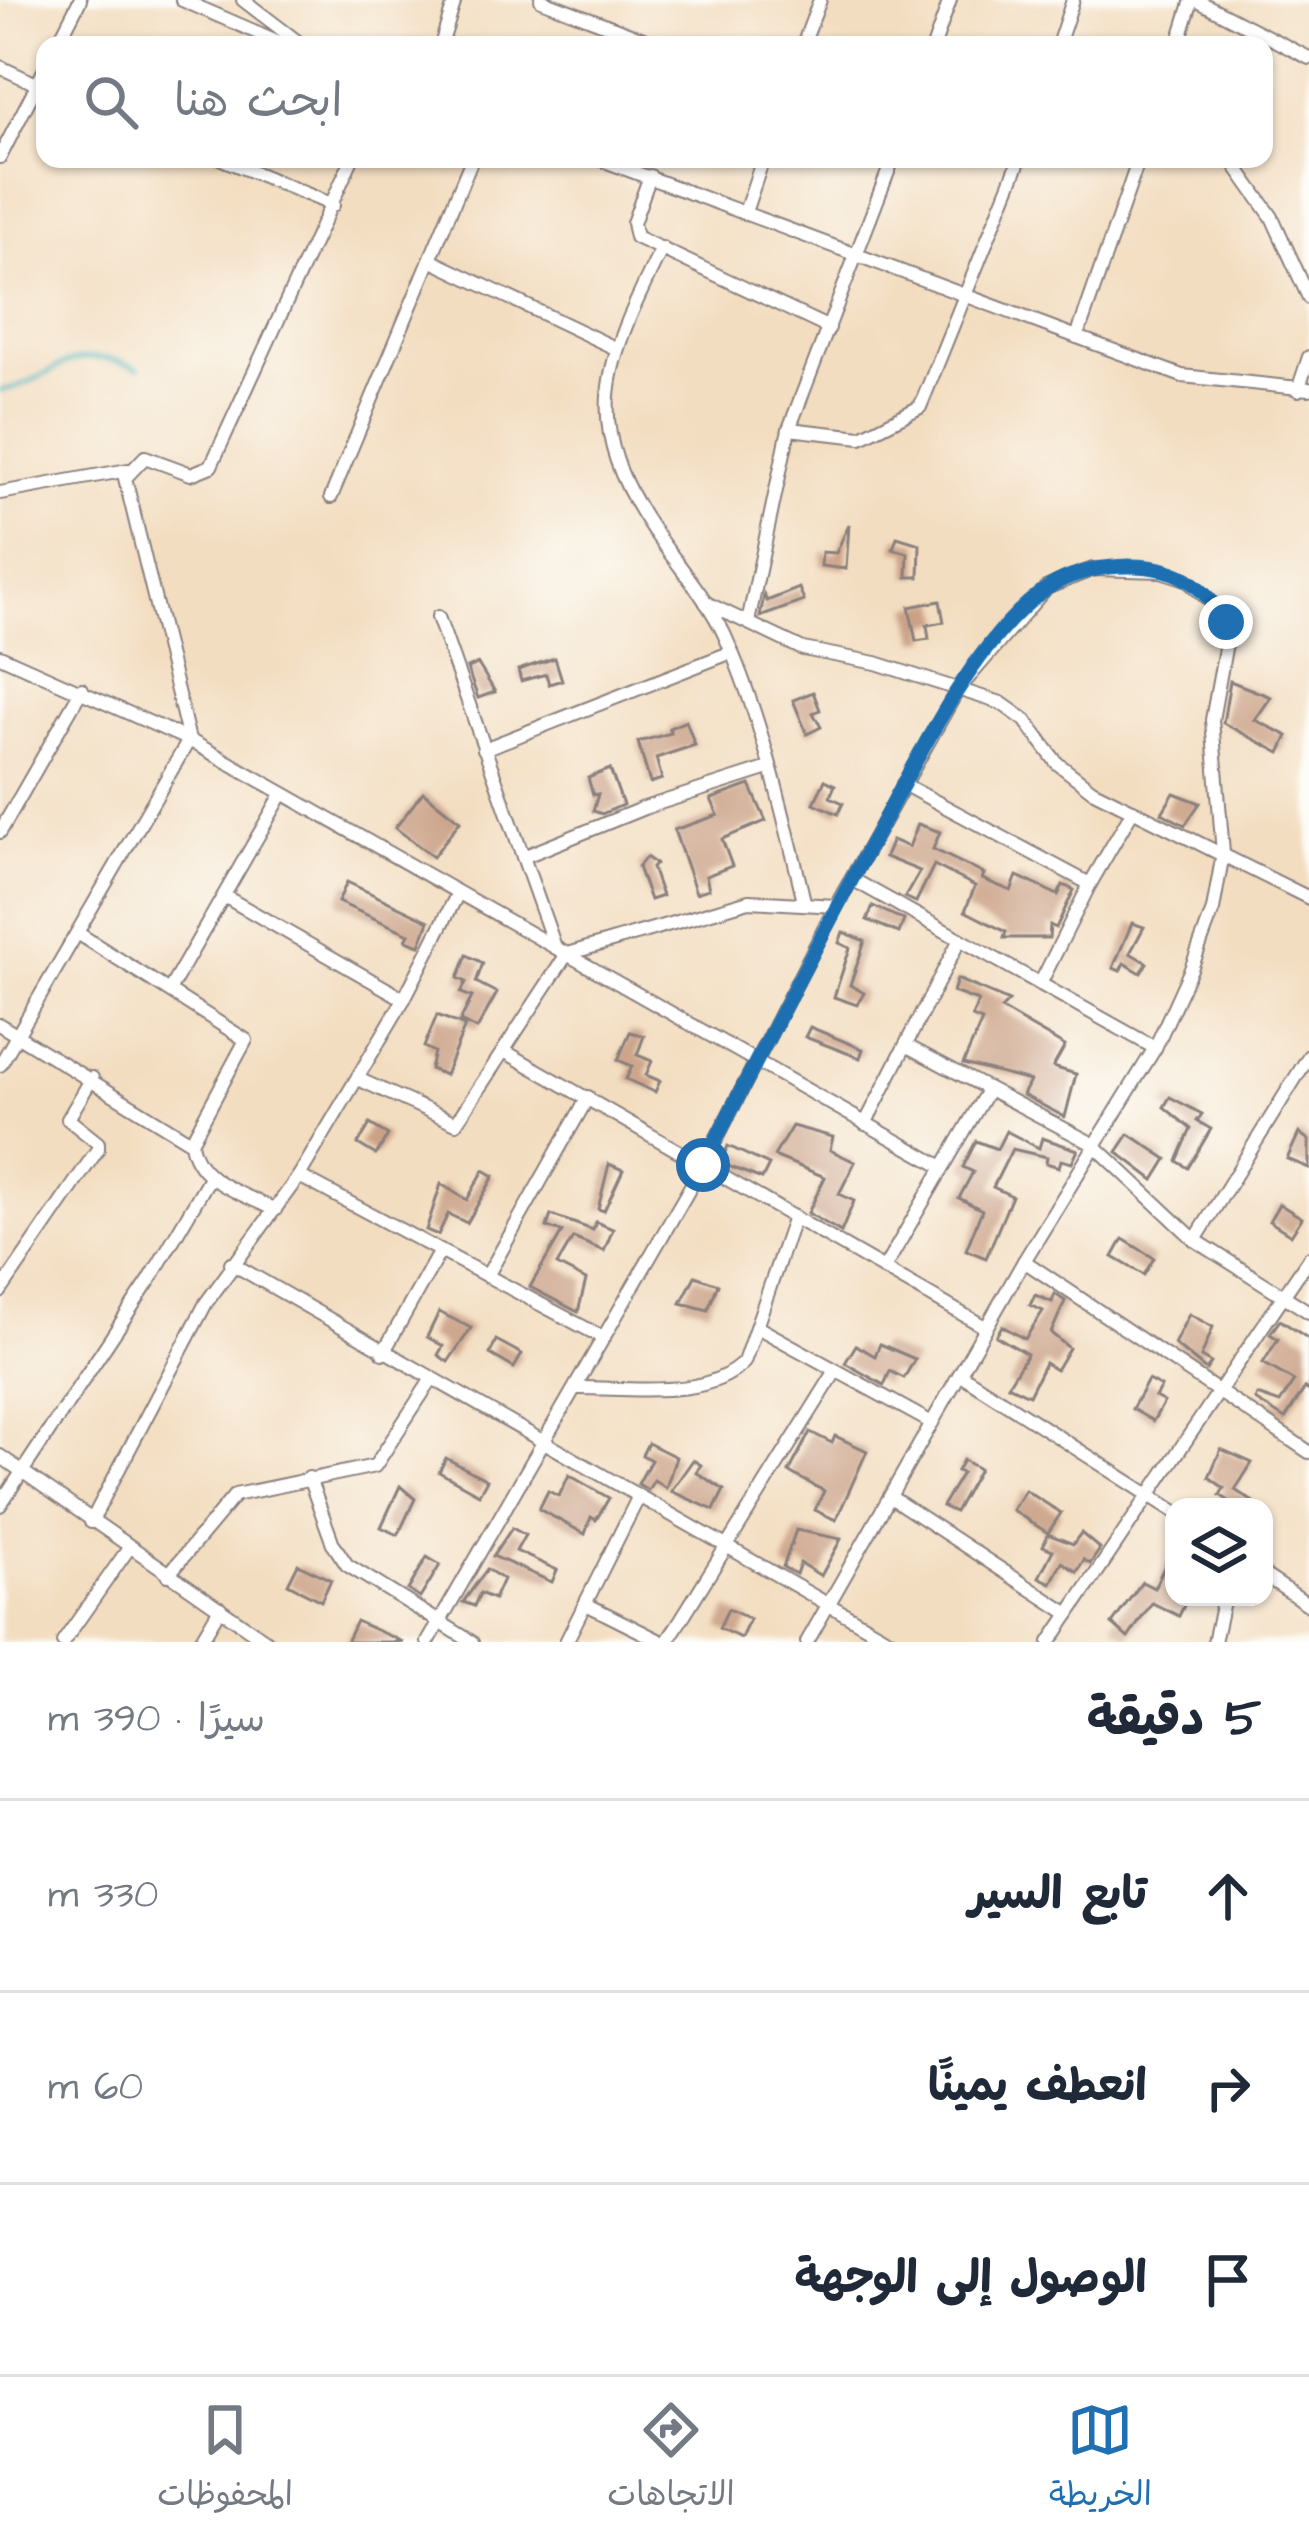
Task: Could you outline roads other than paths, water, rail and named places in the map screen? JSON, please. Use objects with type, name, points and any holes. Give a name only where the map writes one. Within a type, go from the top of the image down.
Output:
[{"type":"street","points":[[62,36],[80,0]]},
{"type":"street","points":[[182,0],[265,36]]},
{"type":"street","points":[[243,0],[290,36]]},
{"type":"street","points":[[444,36],[454,0]]},
{"type":"street","points":[[541,0],[635,36]]},
{"type":"street","points":[[806,36],[820,0]]},
{"type":"street","points":[[937,36],[950,0]]},
{"type":"street","points":[[1061,36],[1073,0]]},
{"type":"street","points":[[1181,36],[1194,0],[1265,36]]},
{"type":"street","points":[[1273,40],[1309,58]]},
{"type":"street","points":[[0,67],[36,85]]},
{"type":"street","points":[[0,157],[36,96]]},
{"type":"street","points":[[244,168],[333,205]]},
{"type":"street","points":[[0,493],[128,470],[145,457],[190,474],[211,466],[348,168]]},
{"type":"street","points":[[331,497],[468,168]]},
{"type":"street","points":[[626,168],[1182,376],[1304,390],[1309,357]]},
{"type":"street","points":[[745,212],[760,168]]},
{"type":"street","points":[[748,622],[789,429],[890,168]]},
{"type":"street","points":[[789,429],[861,437],[920,407],[1017,168]]},
{"type":"street","points":[[1076,337],[1136,168]]},
{"type":"street","points":[[1238,168],[1257,191],[1309,298]]},
{"type":"street","points":[[650,176],[632,228],[637,237],[829,328]]},
{"type":"street","points":[[662,248],[615,348],[606,404],[618,470],[634,502],[706,603],[731,652],[769,768],[804,901]]},
{"type":"street","points":[[430,260],[615,348]]},
{"type":"street","points":[[0,1065],[190,740],[125,478],[128,470]]},
{"type":"street","points":[[428,1642],[703,1165],[836,906],[956,691],[1018,615],[1046,588],[1074,574],[1117,568],[1186,579],[1209,599],[1228,632],[1212,721],[1223,853],[1213,910],[1155,1048],[985,1328],[807,1642]]},
{"type":"street","points":[[706,603],[803,649],[876,663],[1013,710],[1057,763],[1092,790],[1309,898]]},
{"type":"street","points":[[438,617],[561,951]]},
{"type":"street","points":[[484,749],[731,652]]},
{"type":"street","points":[[0,656],[190,740],[281,796],[941,1166]]},
{"type":"street","points":[[0,832],[82,689]]},
{"type":"street","points":[[523,857],[644,808],[769,768]]},
{"type":"street","points":[[903,784],[1090,884]]},
{"type":"street","points":[[170,989],[281,796]]},
{"type":"street","points":[[1040,984],[1133,810]]},
{"type":"street","points":[[852,879],[1155,1048]]},
{"type":"street","points":[[92,1522],[174,1358],[231,1263],[299,1176],[404,999],[458,893]]},
{"type":"street","points":[[224,896],[404,999]]},
{"type":"street","points":[[358,1078],[456,1123],[561,951],[749,901],[836,906]]},
{"type":"street","points":[[79,934],[247,1041],[191,1142],[195,1163],[210,1177],[275,1210]]},
{"type":"street","points":[[866,1124],[960,939]]},
{"type":"street","points":[[0,1025],[191,1142]]},
{"type":"street","points":[[907,1046],[1093,1144],[1195,1240],[1309,1312]]},
{"type":"street","points":[[504,1051],[985,1328]]},
{"type":"street","points":[[1195,1240],[1309,1056]]},
{"type":"street","points":[[0,1292],[98,1149],[98,1143],[68,1119],[92,1078]]},
{"type":"street","points":[[885,1267],[988,1090]]},
{"type":"street","points":[[487,1276],[588,1097]]},
{"type":"street","points":[[299,1176],[604,1338]]},
{"type":"street","points":[[0,1505],[149,1281],[210,1177]]},
{"type":"street","points":[[576,1388],[716,1381],[744,1362],[794,1217]]},
{"type":"street","points":[[383,1353],[440,1251]]},
{"type":"street","points":[[1050,1642],[1309,1258]]},
{"type":"street","points":[[1024,1262],[1309,1452]]},
{"type":"street","points":[[231,1263],[894,1642]]},
{"type":"street","points":[[757,1327],[932,1423]]},
{"type":"street","points":[[586,1604],[665,1642],[835,1372]]},
{"type":"street","points":[[960,1374],[1165,1505]]},
{"type":"street","points":[[168,1575],[236,1495],[375,1466],[430,1380]]},
{"type":"street","points":[[0,1456],[268,1642]]},
{"type":"street","points":[[309,1478],[333,1544],[347,1565],[472,1642]]},
{"type":"street","points":[[566,1642],[638,1498]]},
{"type":"street","points":[[892,1498],[1069,1614]]},
{"type":"street","points":[[63,1642],[129,1548]]},
{"type":"street","points":[[1273,1581],[1309,1605]]},
{"type":"street","points":[[1214,1642],[1223,1606]]},
{"type":"street","points":[[200,1642],[220,1608]]},
{"type":"waterway","points":[[0,391],[78,359],[114,360],[139,368]]}]
